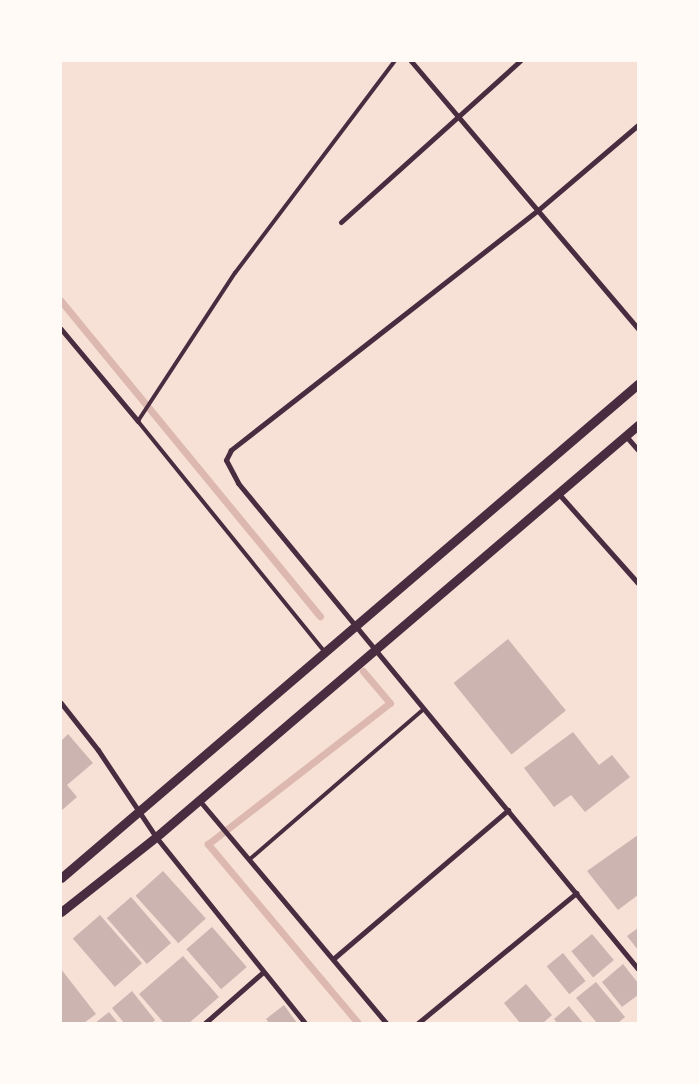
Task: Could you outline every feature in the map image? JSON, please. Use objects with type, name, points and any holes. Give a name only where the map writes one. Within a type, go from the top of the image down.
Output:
[{"type":"street","points":[[411,61],[638,329]]},
{"type":"street","points":[[341,222],[520,61]]},
{"type":"street","points":[[638,125],[538,210],[231,450],[226,460],[238,483],[638,969]]},
{"type":"street","points":[[61,328],[139,421]]},
{"type":"street","points":[[61,878],[638,384]]},
{"type":"street","points":[[61,912],[156,837],[638,425]]},
{"type":"street","points":[[625,435],[638,450]]},
{"type":"street","points":[[558,493],[638,583]]},
{"type":"street","points":[[61,703],[98,750],[138,813],[156,837],[262,973],[305,1023]]},
{"type":"street","points":[[199,800],[386,1023]]},
{"type":"street","points":[[333,959],[508,810]]},
{"type":"street","points":[[418,1023],[576,893]]},
{"type":"street","points":[[205,1023],[262,973]]},
{"type":"lane","points":[[326,653],[139,421],[235,273],[395,61]]},
{"type":"lane","points":[[250,860],[424,709]]},
{"type":"building","points":[[508,639],[566,710],[511,755],[454,683]]},
{"type":"building","points":[[573,732],[599,765],[612,755],[630,777],[585,812],[571,795],[554,807],[524,768]]},
{"type":"building","points":[[68,734],[93,763],[67,785],[77,797],[61,811],[61,741]]},
{"type":"building","points":[[638,835],[638,895],[618,910],[587,871]]},
{"type":"building","points":[[163,871],[206,919],[178,943],[136,896]]},
{"type":"building","points":[[131,897],[171,943],[147,964],[107,918]]},
{"type":"building","points":[[100,915],[142,963],[115,987],[73,939]]},
{"type":"building","points":[[212,927],[247,967],[221,989],[186,949]]},
{"type":"building","points":[[638,928],[638,950],[627,936]]},
{"type":"building","points":[[592,934],[614,960],[593,977],[571,951]]},
{"type":"building","points":[[563,953],[586,981],[569,994],[547,966]]},
{"type":"building","points":[[183,956],[219,997],[189,1023],[164,1023],[139,994]]},
{"type":"building","points":[[623,964],[638,983],[638,995],[622,1007],[602,982]]},
{"type":"building","points":[[61,969],[96,1014],[84,1023],[61,1023]]},
{"type":"building","points":[[596,982],[625,1017],[618,1023],[597,1023],[576,998]]},
{"type":"building","points":[[526,984],[552,1015],[543,1023],[520,1023],[504,1003]]},
{"type":"building","points":[[132,991],[155,1020],[152,1023],[124,1023],[112,1008]]},
{"type":"building","points":[[284,1005],[297,1023],[269,1023],[266,1019]]},
{"type":"building","points":[[569,1006],[583,1023],[557,1023],[554,1019]]},
{"type":"building","points":[[109,1012],[118,1023],[95,1023]]},
{"type":"waterway","points":[[61,301],[320,616]]},
{"type":"waterway","points":[[358,1023],[208,844],[390,703],[363,671]]}]
